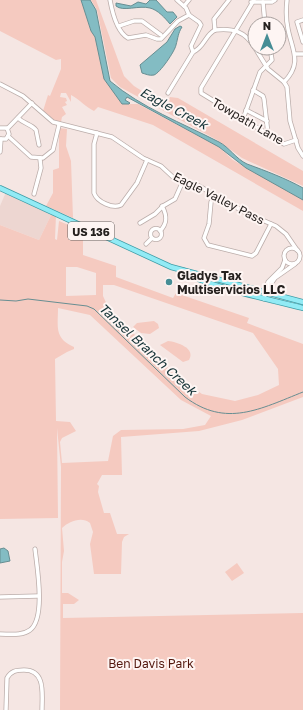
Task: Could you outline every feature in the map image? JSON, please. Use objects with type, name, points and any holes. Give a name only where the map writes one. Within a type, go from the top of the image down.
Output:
[{"type":"main road","name":"US 136","points":[[0,188],[126,248],[184,271],[303,302]]},
{"type":"main road","name":"US 136","points":[[184,271],[186,274],[211,283],[264,299],[303,308]]},
{"type":"street","points":[[110,0],[119,26],[124,36],[128,38],[146,35],[160,39],[163,38],[178,21],[189,15]]},
{"type":"street","points":[[177,0],[184,6],[189,15],[200,25],[191,46],[193,52]]},
{"type":"street","points":[[184,6],[190,0]]},
{"type":"street","points":[[215,30],[214,19],[230,0]]},
{"type":"street","points":[[235,30],[252,1],[262,2],[275,0]]},
{"type":"street","points":[[284,82],[293,69],[295,54],[288,28],[287,0]]},
{"type":"street","points":[[262,2],[264,16]]},
{"type":"street","points":[[119,26],[142,20],[161,35]]},
{"type":"street","points":[[303,20],[297,22],[303,42]]},
{"type":"street","points":[[168,93],[193,52],[200,49],[211,33],[215,30],[235,30],[247,36]]},
{"type":"street","name":"Towpath Lane","points":[[235,30],[201,89],[201,93],[285,144],[296,140]]},
{"type":"street","points":[[295,54],[303,54]]},
{"type":"street","points":[[260,56],[266,66],[284,82],[288,93],[290,117],[296,140],[303,156]]},
{"type":"street","points":[[243,119],[259,73],[272,59],[271,56]]},
{"type":"street","name":"Eagle Valley Pass","points":[[0,84],[21,95],[47,118],[59,125],[97,133],[118,140],[147,160],[161,166],[173,177],[199,186],[249,215],[282,230],[297,250]]},
{"type":"street","points":[[253,90],[263,96],[268,134]]},
{"type":"street","points":[[32,104],[8,129],[8,136],[28,155],[40,159],[48,156],[54,150],[59,125]]},
{"type":"street","points":[[246,110],[267,122]]},
{"type":"street","points":[[18,118],[24,124],[32,126],[36,130],[39,145]]},
{"type":"street","points":[[0,128],[8,129]]},
{"type":"street","points":[[97,133],[94,144],[95,196],[99,200],[114,207],[121,205],[137,183],[147,160]]},
{"type":"street","points":[[0,152],[0,139],[5,139],[8,136]]},
{"type":"street","points":[[34,194],[41,168],[40,159]]},
{"type":"street","points":[[140,223],[155,214],[162,206],[177,197],[183,181]]},
{"type":"street","points":[[215,195],[211,203],[210,224],[205,240],[209,245],[249,256],[254,255],[271,224]]},
{"type":"street","points":[[152,238],[156,240],[160,239],[162,234],[160,231],[166,220],[166,214],[162,206]]},
{"type":"street","points":[[146,244],[152,238],[151,234],[153,230],[160,231]]},
{"type":"street","points":[[266,292],[265,288],[269,280],[282,268],[285,260],[284,254],[288,249],[289,240]]},
{"type":"street","points":[[264,299],[266,292],[275,278],[296,263],[300,257],[297,250],[288,249]]},
{"type":"street","points":[[285,260],[291,264],[296,263]]},
{"type":"street","points":[[0,634],[24,633],[33,628],[39,616],[35,549]]},
{"type":"street","points":[[0,597],[38,596]]},
{"type":"street","points":[[6,710],[6,682],[10,674],[16,670],[28,670],[37,673],[41,681],[42,710]]},
{"type":"shaded area","points":[[6,192],[52,213],[39,240],[0,225],[0,206]]},
{"type":"green space","points":[[0,0],[81,0],[91,31],[95,37],[104,79],[122,104],[138,104],[219,147],[233,160],[303,200],[303,211],[153,125],[98,107],[94,111],[71,95],[71,102],[66,93],[61,93],[60,97],[66,98],[67,101],[65,102],[67,105],[62,107],[66,114],[62,117],[61,122],[54,120],[43,111],[48,95],[50,96],[61,69],[61,59],[56,60],[0,31]]},
{"type":"green space","points":[[91,0],[96,0],[124,76],[134,86],[166,106],[170,97],[178,98],[303,171],[303,186],[242,158],[217,140],[120,87],[111,78],[97,10]]},
{"type":"green space","points":[[59,128],[67,129],[66,146],[71,161],[73,218],[46,206],[53,193],[53,170],[59,168]]},
{"type":"green space","name":"Ben Davis Park","points":[[52,213],[56,215],[55,239],[57,240],[59,221],[83,231],[83,255],[116,266],[116,277],[173,298],[176,293],[249,318],[247,323],[303,344],[303,397],[242,420],[199,431],[121,437],[122,475],[102,475],[97,484],[99,486],[98,492],[104,513],[110,513],[117,534],[129,534],[124,537],[122,542],[121,574],[94,574],[90,544],[93,532],[90,523],[83,520],[76,520],[68,523],[62,528],[64,551],[62,562],[62,593],[68,593],[79,600],[74,604],[63,604],[63,618],[303,613],[303,710],[60,710],[61,467],[57,428],[58,518],[0,519],[0,225],[39,240]],"holes":[[[66,267],[77,267],[96,273],[96,295],[66,296]],[[103,285],[114,285],[253,333],[278,369],[279,385],[258,395],[235,401],[202,394],[171,371],[109,309],[103,296]],[[58,308],[90,315],[181,400],[211,416],[205,425],[183,429],[121,430],[113,436],[108,461],[62,463],[60,442],[62,438],[76,431],[70,422],[56,421],[55,359],[74,349],[74,347],[63,340],[58,331]]]},
{"type":"green space","points":[[154,321],[158,324],[159,328],[150,334],[141,333],[133,327],[137,323]]},
{"type":"green space","points":[[168,341],[180,344],[188,349],[190,352],[189,360],[183,362],[160,345]]},
{"type":"green space","points":[[237,563],[244,573],[232,581],[225,572]]},
{"type":"water","name":"Eagle Creek","points":[[81,0],[90,0],[96,10],[110,81],[122,91],[149,107],[223,144],[243,162],[303,188],[303,200],[246,168],[219,147],[127,97],[125,100],[130,103],[122,104],[104,79],[95,37],[91,31]]},
{"type":"water","points":[[150,0],[156,0],[167,12],[173,12],[177,17],[170,24],[159,12],[150,8],[119,8],[116,6],[116,3],[131,6],[138,2],[146,4]]},
{"type":"water","points":[[180,26],[182,27],[175,48],[163,66],[154,75],[142,73],[140,65],[167,42],[175,29]]},
{"type":"water","points":[[4,548],[8,551],[10,561],[0,563],[0,549]]},
{"type":"waterway","name":"Tansel Branch Creek","points":[[0,300],[16,301],[28,299],[87,306],[94,309],[185,397],[200,406],[215,412],[229,414],[258,409],[303,392]]},
{"type":"place","name":"Gladys Tax Multiservicios LLC","points":[[169,282]]}]
